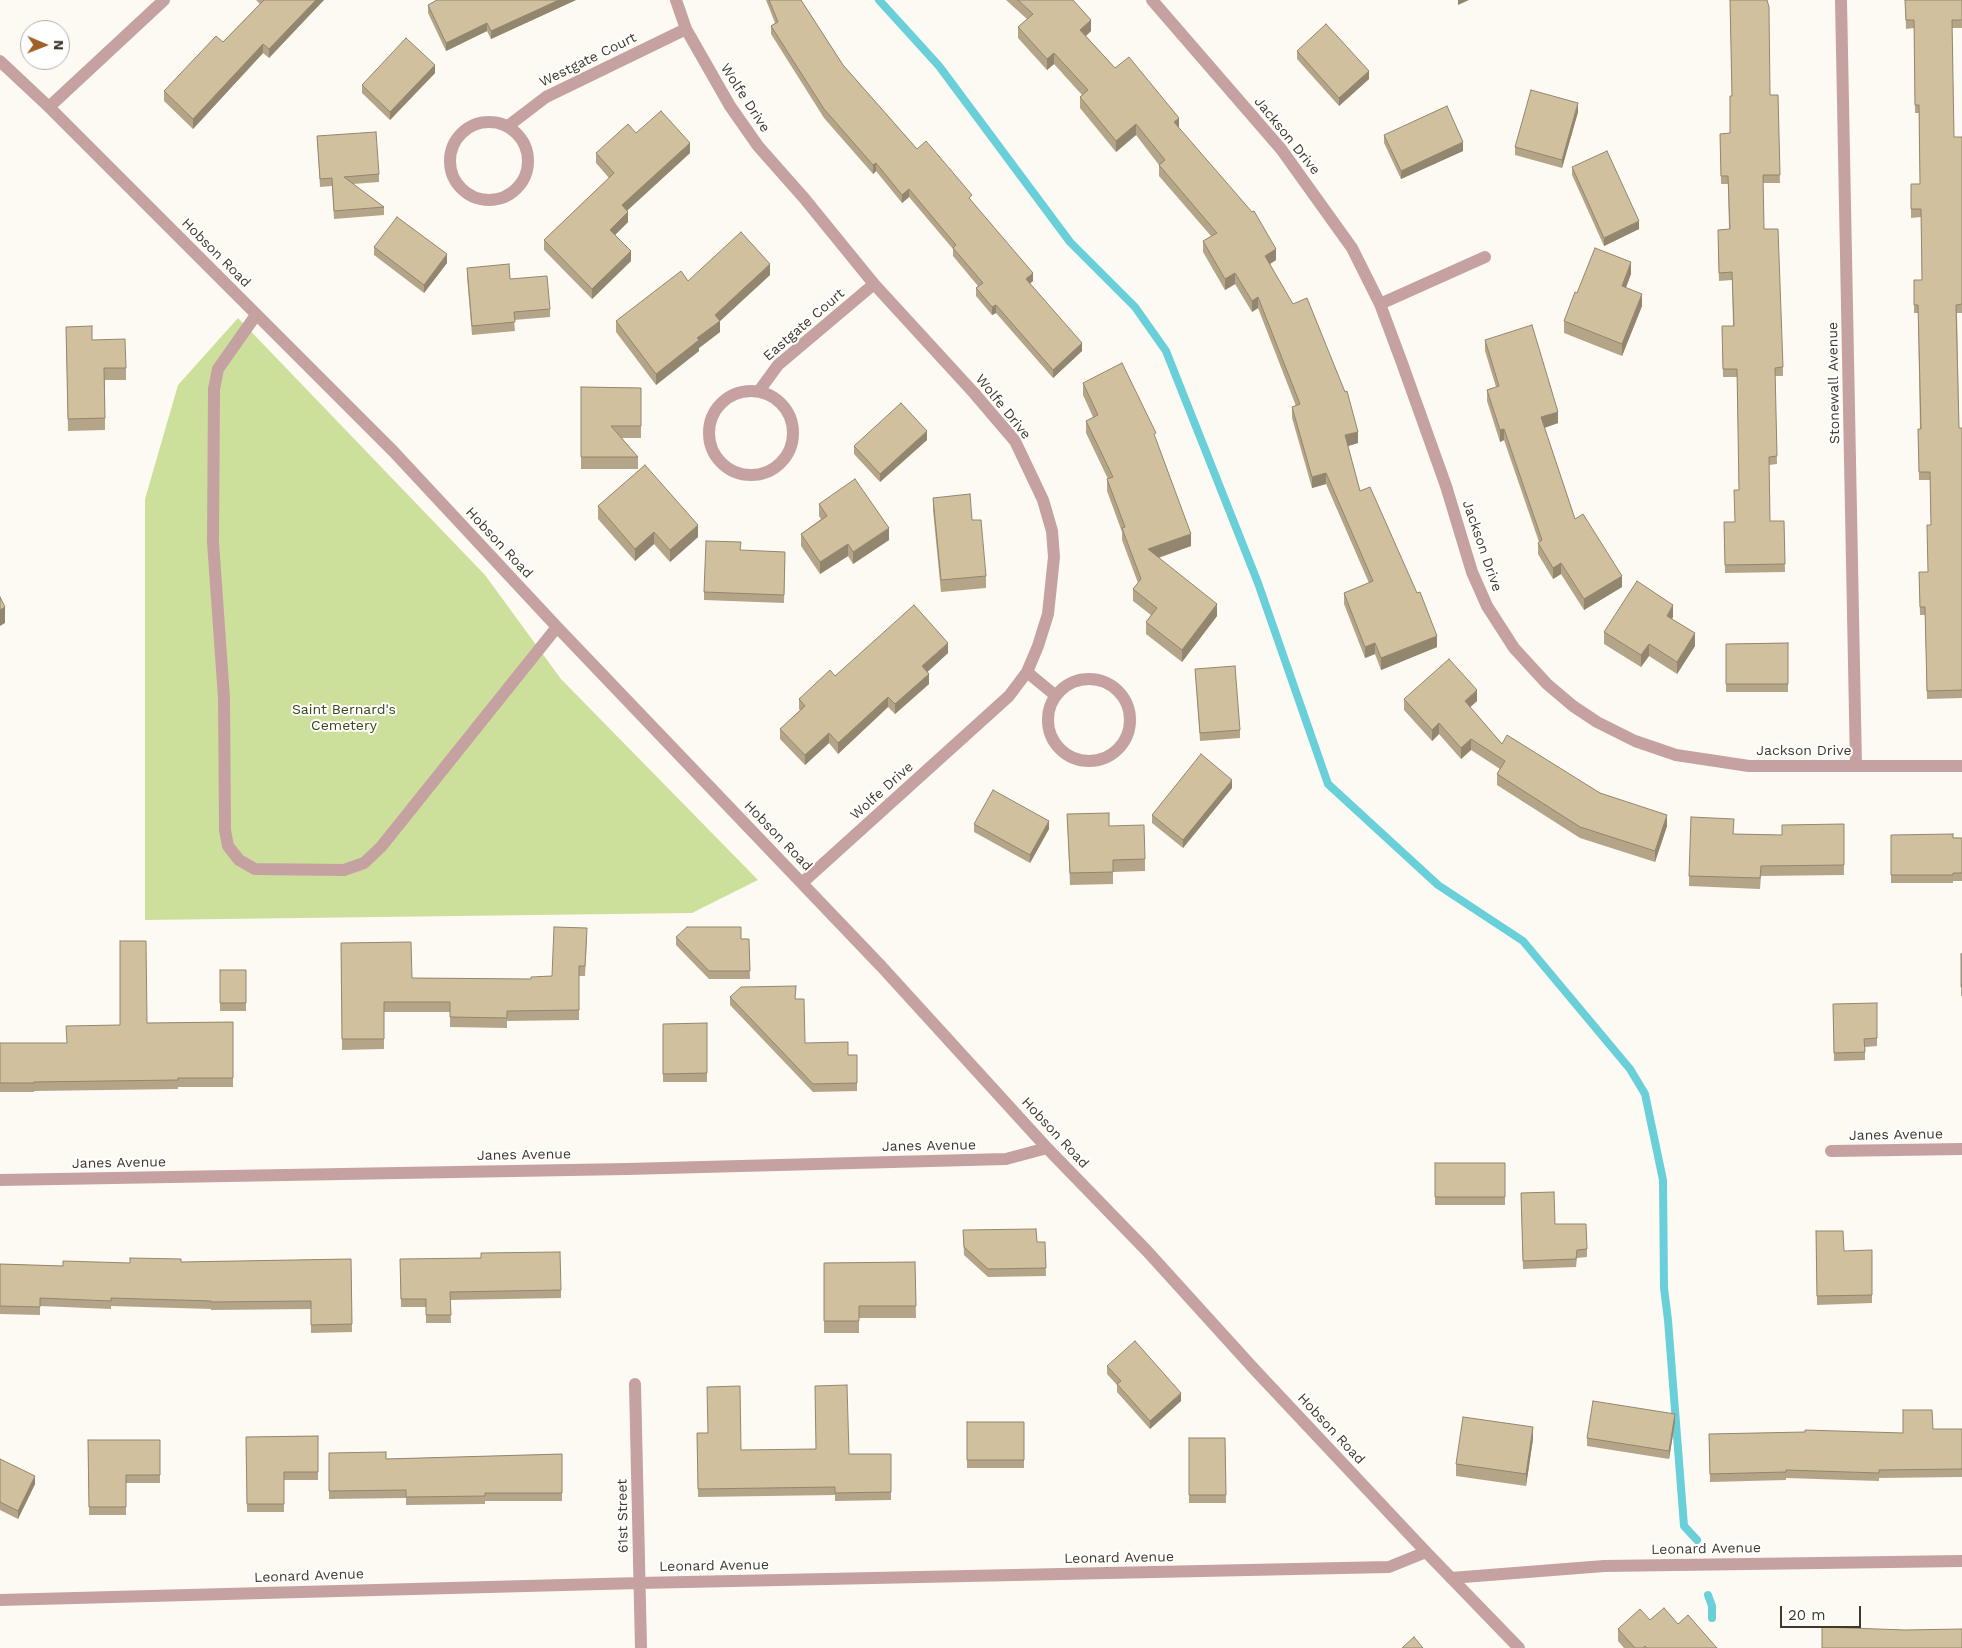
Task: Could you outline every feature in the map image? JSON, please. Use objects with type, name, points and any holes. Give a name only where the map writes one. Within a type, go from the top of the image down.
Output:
[{"type":"street","points":[[48,107],[164,0]]},
{"type":"street","name":"Wolfe Drive","points":[[676,0],[686,29],[730,106],[758,146],[804,198],[874,284],[974,393],[1015,441],[1043,500],[1052,531],[1054,557],[1048,614],[1027,672],[1009,696],[802,883]]},
{"type":"street","name":"Jackson Drive","points":[[1152,0],[1281,149],[1352,248],[1380,304],[1446,486],[1472,572],[1487,606],[1514,648],[1547,684],[1573,706],[1597,722],[1635,741],[1676,755],[1750,766],[1962,766]]},
{"type":"street","name":"Stonewall Avenue","points":[[1841,0],[1856,766]]},
{"type":"street","name":"Westgate Court","points":[[508,126],[546,97],[686,29]]},
{"type":"street","name":"Hobson Road","points":[[0,61],[393,451],[557,627],[802,883],[1426,1552],[1519,1648]]},
{"type":"street","points":[[483,121],[496,122],[508,126],[518,135],[525,146],[528,159],[527,172],[521,184],[512,193],[501,199],[488,201],[475,198],[464,192],[455,182],[450,170],[449,157],[452,145],[460,133],[470,126],[483,121]]},
{"type":"street","points":[[1380,304],[1485,258]]},
{"type":"street","name":"Eastgate Court","points":[[759,391],[778,365],[874,284]]},
{"type":"street","points":[[256,315],[218,369],[214,390],[213,542],[224,698],[225,830],[228,846],[239,860],[255,869],[344,870],[364,863],[381,847],[557,627]]},
{"type":"street","points":[[744,391],[759,391],[772,396],[787,412],[793,433],[790,446],[775,468],[763,473],[750,475],[736,473],[725,467],[716,457],[710,445],[708,431],[712,417],[719,405],[730,396],[744,391]]},
{"type":"street","points":[[1027,672],[1056,696]]},
{"type":"street","points":[[1084,678],[1097,679],[1111,684],[1121,693],[1128,706],[1131,720],[1129,733],[1113,754],[1101,759],[1088,761],[1075,759],[1064,752],[1055,742],[1049,730],[1048,717],[1051,704],[1056,696],[1070,683],[1084,678]]},
{"type":"street","name":"Janes Avenue","points":[[0,1180],[618,1169],[1006,1159],[1048,1148]]},
{"type":"street","name":"Janes Avenue","points":[[1831,1151],[1962,1149]]},
{"type":"street","name":"61st Street","points":[[635,1384],[641,1648]]},
{"type":"street","name":"Leonard Avenue","points":[[0,1600],[639,1583],[1389,1567],[1426,1552]]},
{"type":"street","name":"Leonard Avenue","points":[[1451,1578],[1604,1566],[1962,1561]]},
{"type":"green space","name":"Saint Bernard's Cemetery","points":[[238,318],[485,575],[561,679],[758,880],[692,913],[145,920],[145,499],[178,385]]},
{"type":"building","points":[[264,0],[316,0],[269,49],[263,44],[193,119],[164,91],[216,36],[223,42]]},
{"type":"building","points":[[437,0],[559,0],[491,31],[487,23],[446,43],[428,5]]},
{"type":"building","points":[[769,0],[801,0],[843,65],[917,149],[926,141],[972,195],[969,198],[1033,273],[1026,279],[1082,343],[1053,370],[996,305],[992,307],[976,288],[983,283],[953,248],[956,245],[909,189],[902,195],[876,163],[873,165],[824,109],[771,26],[778,22]]},
{"type":"building","points":[[1018,0],[1073,0],[1091,20],[1080,30],[1115,68],[1129,57],[1179,118],[1174,122],[1252,212],[1254,211],[1276,249],[1265,256],[1293,304],[1307,298],[1345,392],[1347,391],[1358,432],[1345,435],[1360,491],[1370,487],[1417,593],[1420,592],[1437,636],[1381,658],[1375,643],[1365,647],[1344,593],[1373,581],[1326,473],[1312,477],[1292,407],[1300,404],[1258,297],[1252,301],[1235,273],[1225,279],[1203,241],[1217,233],[1159,165],[1165,160],[1136,124],[1116,141],[1080,97],[1088,90],[1054,53],[1047,59],[1018,27],[1033,14]]},
{"type":"building","points":[[1730,0],[1767,0],[1769,7],[1770,95],[1778,95],[1780,175],[1763,175],[1764,229],[1778,229],[1783,367],[1775,368],[1777,456],[1769,457],[1770,521],[1784,521],[1785,564],[1725,565],[1724,522],[1735,522],[1734,490],[1739,490],[1737,369],[1723,369],[1722,326],[1734,326],[1732,272],[1719,273],[1718,230],[1730,229],[1728,176],[1721,176],[1720,134],[1730,133],[1730,96],[1732,96]]},
{"type":"building","points":[[1905,0],[1962,0],[1962,20],[1952,20],[1954,137],[1962,137],[1962,304],[1956,305],[1959,428],[1962,428],[1962,690],[1927,691],[1925,607],[1920,607],[1919,572],[1928,572],[1927,525],[1931,525],[1930,472],[1919,472],[1918,429],[1921,429],[1918,305],[1914,305],[1914,280],[1922,280],[1921,209],[1911,209],[1911,184],[1920,184],[1919,105],[1915,105],[1914,20],[1906,20]]},
{"type":"building","points":[[1326,24],[1369,71],[1339,98],[1297,51]]},
{"type":"building","points":[[406,38],[435,65],[390,112],[362,85]]},
{"type":"building","points":[[1531,90],[1578,103],[1562,160],[1515,147]]},
{"type":"building","points":[[1447,106],[1463,142],[1401,171],[1384,135]]},
{"type":"building","points":[[661,111],[690,143],[622,205],[628,212],[610,230],[631,251],[592,289],[544,240],[614,173],[596,153],[628,124],[636,133]]},
{"type":"building","points":[[376,132],[379,174],[344,177],[384,207],[334,211],[332,178],[320,179],[317,136]]},
{"type":"building","points":[[1607,151],[1639,221],[1604,238],[1572,167]]},
{"type":"building","points":[[397,217],[447,254],[424,285],[374,247]]},
{"type":"building","points":[[741,232],[770,264],[715,315],[720,321],[697,338],[699,340],[656,374],[616,321],[681,271],[688,281]]},
{"type":"building","points":[[1595,248],[1631,262],[1622,286],[1642,294],[1622,344],[1564,321]]},
{"type":"building","points":[[509,264],[510,279],[547,276],[550,309],[514,312],[515,322],[472,326],[467,268]]},
{"type":"building","points":[[1532,325],[1558,412],[1541,417],[1575,519],[1583,514],[1622,576],[1584,599],[1561,563],[1553,568],[1538,543],[1542,540],[1504,429],[1500,430],[1487,390],[1499,386],[1485,340]]},
{"type":"building","points":[[92,326],[92,340],[125,339],[126,368],[104,368],[105,418],[68,419],[66,327]]},
{"type":"building","points":[[1122,363],[1156,433],[1154,434],[1191,534],[1148,549],[1217,604],[1182,650],[1146,622],[1157,608],[1133,589],[1141,579],[1122,528],[1125,527],[1107,479],[1113,477],[1086,421],[1098,415],[1083,383]]},
{"type":"building","points":[[581,387],[641,388],[641,426],[611,426],[638,457],[581,457]]},
{"type":"building","points":[[901,403],[927,431],[880,474],[854,446]]},
{"type":"building","points":[[645,465],[698,525],[670,550],[654,532],[635,549],[598,506]]},
{"type":"building","points":[[855,479],[889,528],[853,552],[848,544],[820,562],[801,534],[827,516],[819,504]]},
{"type":"building","points":[[970,494],[972,520],[981,520],[986,576],[941,580],[933,498]]},
{"type":"building","points":[[706,541],[741,542],[740,550],[785,552],[784,595],[704,592]]},
{"type":"building","points":[[1637,581],[1673,605],[1667,616],[1695,633],[1677,662],[1649,644],[1641,655],[1604,632]]},
{"type":"building","points":[[0,597],[5,607],[0,610]]},
{"type":"building","points":[[914,605],[948,643],[922,666],[929,674],[895,704],[888,697],[838,743],[829,733],[805,755],[780,729],[805,706],[799,699],[830,670],[835,676]]},
{"type":"building","points":[[1788,643],[1788,684],[1726,684],[1726,644]]},
{"type":"building","points":[[1449,659],[1477,690],[1465,701],[1502,744],[1507,735],[1600,793],[1667,815],[1655,851],[1580,827],[1497,774],[1505,761],[1471,739],[1461,748],[1439,723],[1432,730],[1404,699]]},
{"type":"building","points":[[1235,666],[1240,730],[1200,733],[1195,669]]},
{"type":"building","points":[[1201,754],[1232,780],[1183,840],[1152,815]]},
{"type":"building","points":[[993,790],[1049,821],[1030,855],[974,824]]},
{"type":"building","points":[[1109,813],[1109,826],[1144,825],[1145,859],[1113,860],[1113,872],[1070,873],[1067,814]]},
{"type":"building","points":[[1691,817],[1734,819],[1733,834],[1782,835],[1782,825],[1844,824],[1844,865],[1761,866],[1760,878],[1689,876]]},
{"type":"building","points":[[1953,834],[1953,838],[1962,838],[1962,873],[1953,873],[1953,875],[1891,875],[1891,835]]},
{"type":"building","points":[[554,927],[587,928],[585,966],[579,966],[579,1010],[507,1011],[507,1018],[450,1017],[450,1002],[384,1002],[384,1039],[342,1039],[341,943],[411,942],[412,978],[531,979],[531,977],[552,976]]},
{"type":"building","points":[[687,927],[741,927],[741,939],[749,939],[750,971],[709,971],[676,937]]},
{"type":"building","points":[[120,941],[146,941],[147,1023],[233,1022],[233,1078],[0,1083],[0,1043],[67,1043],[66,1026],[120,1025]]},
{"type":"building","points":[[1962,954],[1962,987],[1961,987]]},
{"type":"building","points":[[220,970],[246,970],[246,1003],[220,1003]]},
{"type":"building","points":[[796,986],[795,999],[804,999],[805,1043],[848,1042],[848,1055],[857,1055],[857,1083],[813,1084],[730,997],[741,987]]},
{"type":"building","points":[[1877,1003],[1877,1038],[1864,1039],[1865,1052],[1834,1053],[1833,1004]]},
{"type":"building","points":[[707,1023],[707,1073],[663,1074],[663,1024]]},
{"type":"building","points":[[1435,1163],[1505,1163],[1505,1197],[1435,1197]]},
{"type":"building","points":[[1554,1192],[1555,1224],[1586,1224],[1587,1249],[1577,1250],[1576,1259],[1523,1261],[1521,1193]]},
{"type":"building","points":[[1036,1229],[1037,1242],[1045,1242],[1046,1268],[988,1269],[964,1247],[963,1230]]},
{"type":"building","points":[[1816,1231],[1843,1231],[1844,1251],[1872,1250],[1872,1295],[1817,1296]]},
{"type":"building","points":[[560,1252],[561,1290],[450,1292],[451,1315],[426,1315],[426,1299],[401,1299],[400,1259],[481,1258],[481,1253]]},
{"type":"building","points":[[130,1258],[181,1259],[181,1262],[351,1259],[352,1324],[311,1325],[311,1301],[211,1302],[111,1298],[111,1301],[40,1298],[40,1307],[0,1306],[0,1264],[63,1266],[63,1261],[130,1263]]},
{"type":"building","points":[[915,1262],[916,1306],[859,1306],[859,1321],[824,1321],[824,1263]]},
{"type":"building","points":[[1135,1341],[1181,1393],[1150,1421],[1117,1384],[1121,1381],[1107,1366]]},
{"type":"building","points":[[847,1385],[849,1454],[891,1454],[891,1492],[835,1493],[835,1487],[698,1489],[697,1433],[708,1433],[707,1387],[740,1386],[741,1450],[816,1449],[815,1386]]},
{"type":"building","points":[[1593,1401],[1675,1414],[1669,1451],[1587,1438]]},
{"type":"building","points":[[1903,1410],[1932,1410],[1933,1429],[1962,1429],[1962,1469],[1879,1470],[1879,1473],[1786,1470],[1786,1472],[1710,1474],[1709,1434],[1805,1432],[1805,1430],[1903,1433]]},
{"type":"building","points":[[1463,1417],[1533,1427],[1526,1474],[1456,1464]]},
{"type":"building","points":[[967,1422],[1024,1422],[1024,1460],[967,1460]]},
{"type":"building","points":[[318,1436],[318,1472],[284,1472],[284,1504],[247,1504],[246,1437]]},
{"type":"building","points":[[1189,1438],[1225,1438],[1226,1495],[1189,1495]]},
{"type":"building","points":[[88,1440],[160,1440],[160,1475],[126,1475],[126,1507],[89,1507]]},
{"type":"building","points":[[386,1452],[386,1459],[562,1454],[562,1493],[485,1493],[485,1496],[406,1497],[406,1490],[329,1491],[329,1453]]},
{"type":"building","points":[[0,1459],[35,1476],[18,1511],[0,1502]]},
{"type":"building","points":[[1664,1608],[1678,1624],[1688,1615],[1717,1648],[1647,1648],[1645,1646],[1643,1648],[1635,1648],[1618,1629],[1640,1609],[1650,1620]]},
{"type":"building","points":[[1822,1627],[1905,1630],[1962,1629],[1962,1648],[1822,1648]]},
{"type":"building","points":[[1414,1637],[1423,1648],[1402,1648]]},
{"type":"waterway","points":[[879,0],[939,66],[1070,242],[1135,307],[1166,351],[1258,583],[1328,784],[1438,885],[1523,941],[1630,1069],[1645,1094],[1663,1180],[1664,1288],[1684,1526],[1697,1540]]},
{"type":"waterway","points":[[1708,1595],[1712,1606],[1712,1618]]}]
